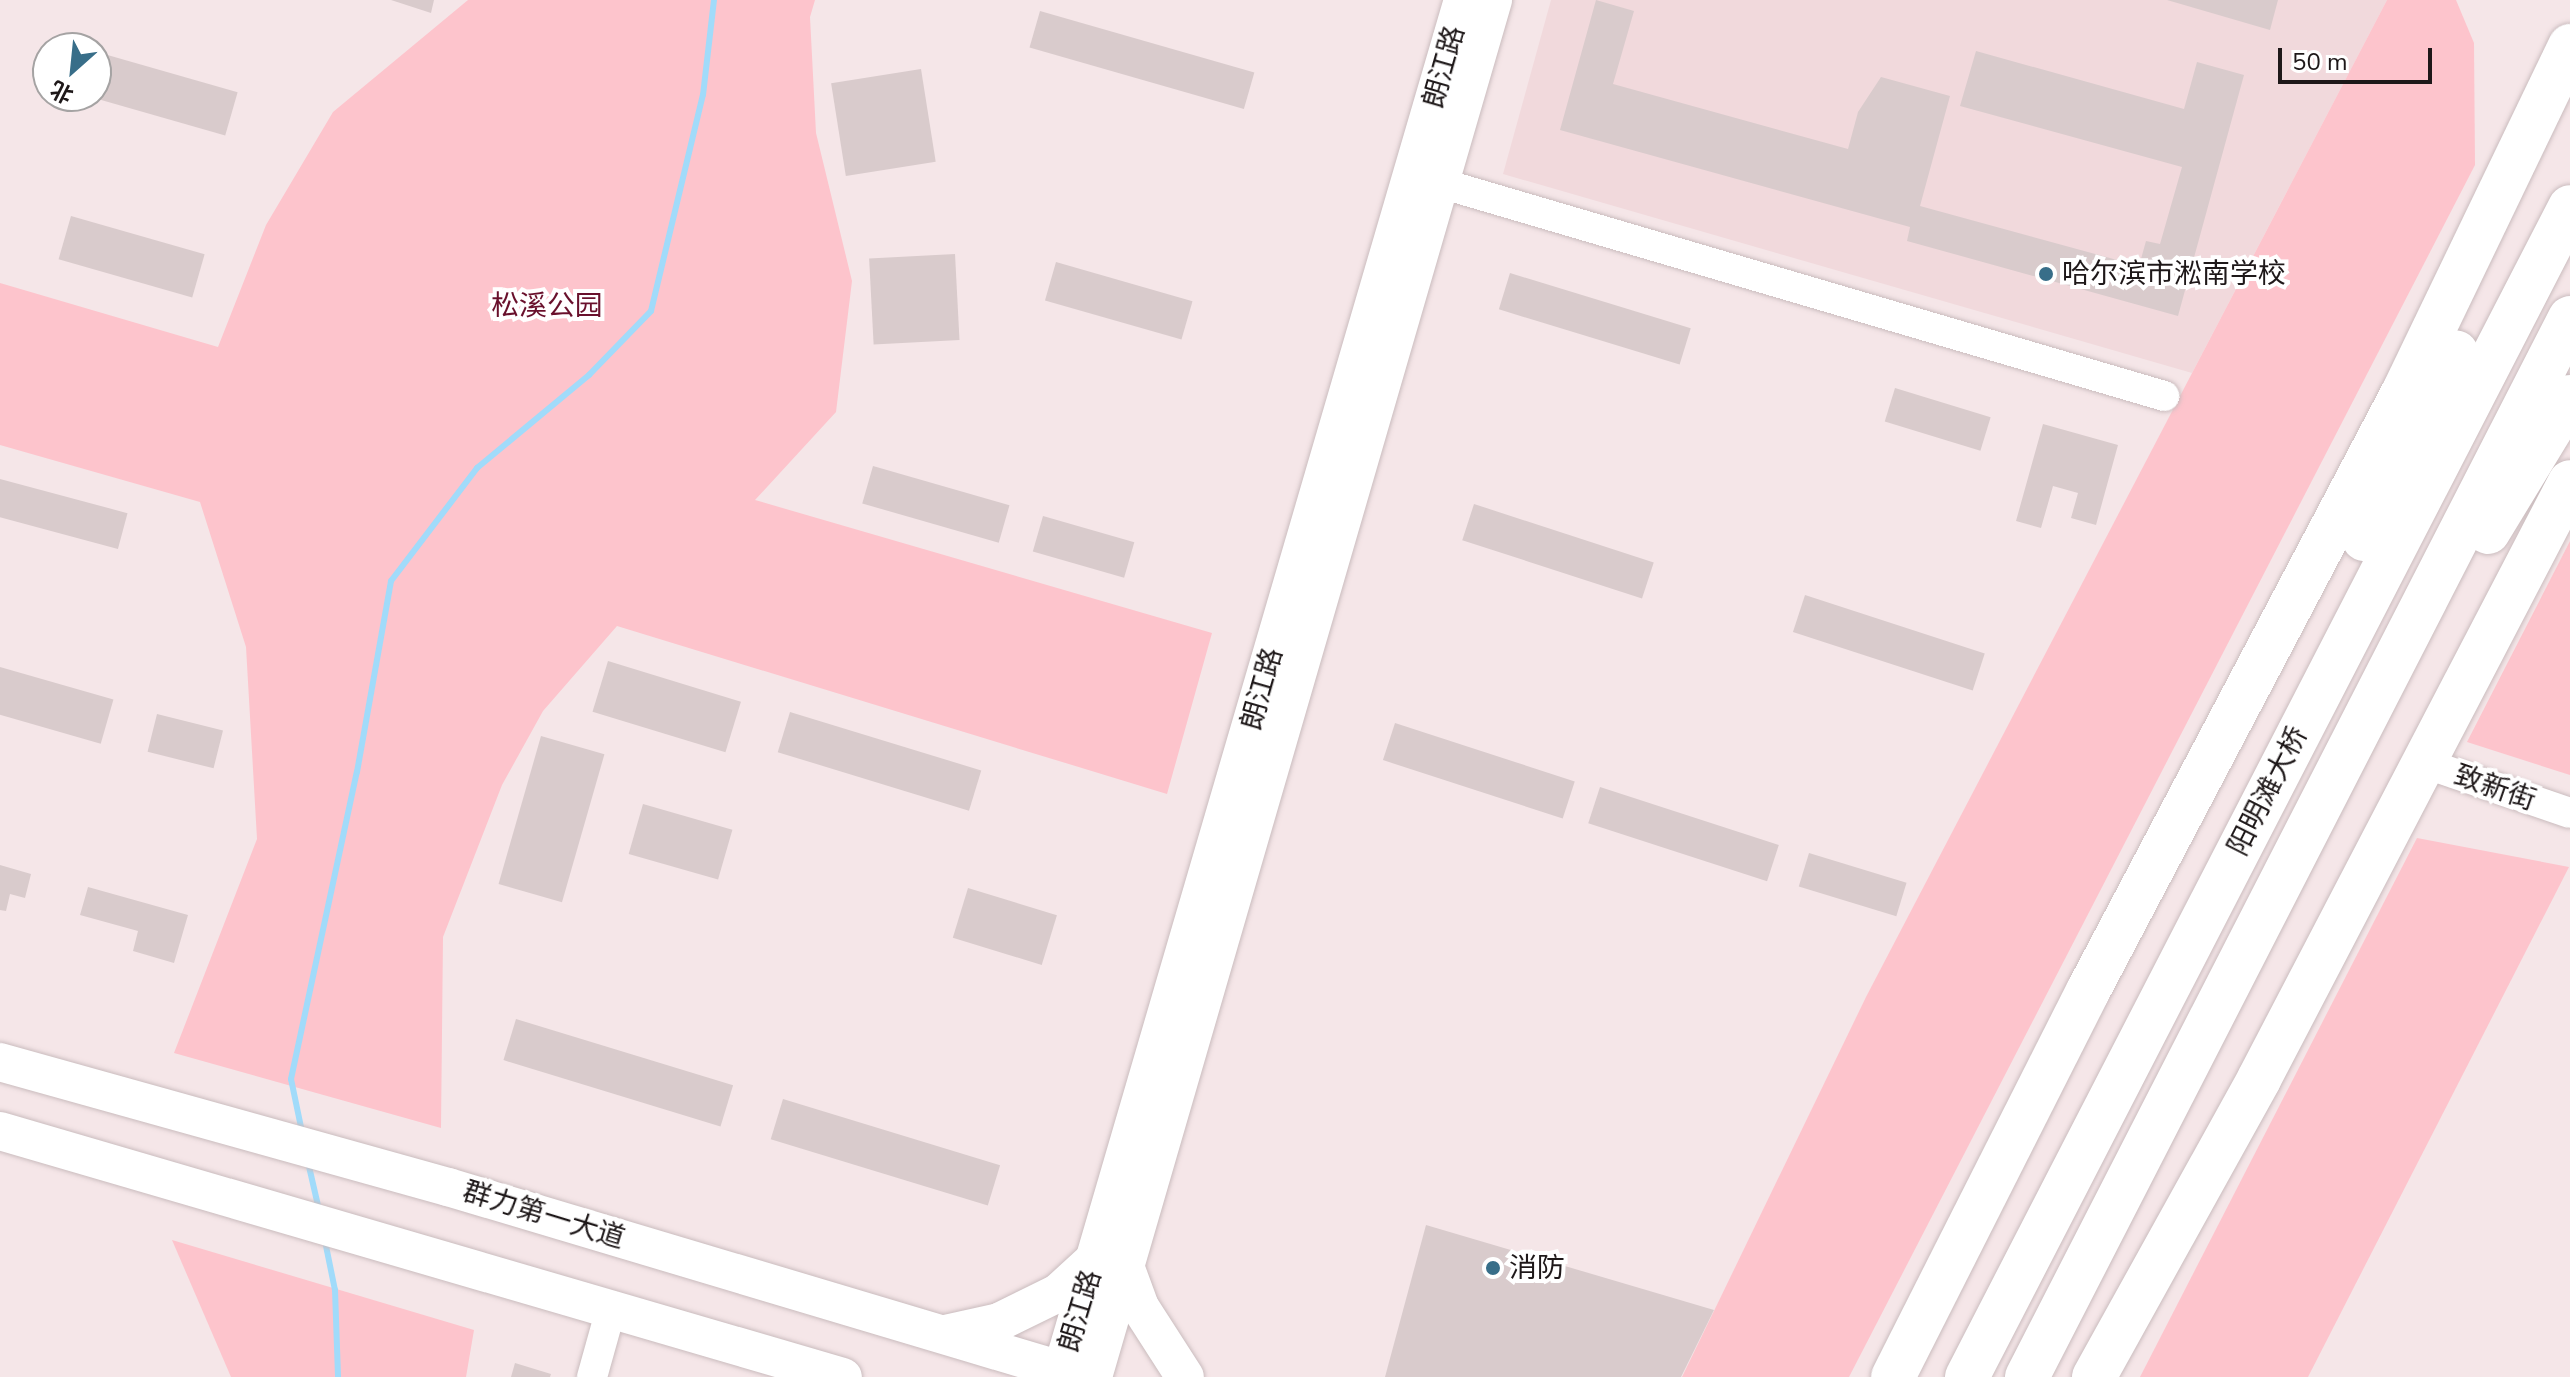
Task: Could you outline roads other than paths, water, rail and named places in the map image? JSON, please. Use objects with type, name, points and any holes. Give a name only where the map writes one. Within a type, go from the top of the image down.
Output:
[{"type":"highway","points":[[1893,1377],[2167,838],[2404,391],[2570,46]]},
{"type":"highway","points":[[2151,1023],[2246,776],[2570,112]]},
{"type":"highway","name":"阳明滩大桥","points":[[1967,1377],[2570,207]]},
{"type":"highway","name":"阳明滩大桥","points":[[2027,1377],[2570,318]]},
{"type":"highway","points":[[2360,723],[2535,461],[2570,397]]},
{"type":"highway","points":[[2094,1377],[2259,1079],[2424,757],[2570,482]]},
{"type":"main road","name":"朗江路","points":[[1111,1262],[1463,0]]},
{"type":"main road","name":"朗江路","points":[[1075,1375],[1440,183],[1493,0]]},
{"type":"main road","name":"群力第一大道","points":[[0,1062],[448,1187],[1075,1375]]},
{"type":"main road","points":[[0,1131],[843,1377]]},
{"type":"main road","points":[[939,1335],[999,1322],[1111,1262],[1185,1377]]},
{"type":"street","points":[[1440,183],[2164,396]]},
{"type":"street","name":"致新街","points":[[2424,757],[2570,801]]},
{"type":"street","name":"致新街","points":[[2424,757],[2570,813]]},
{"type":"street","points":[[592,1377],[611,1309]]},
{"type":"waterway","points":[[302,1132],[291,1079],[357,772],[391,581],[477,468],[589,375],[651,311],[703,95],[714,0]]},
{"type":"waterway","points":[[308,1162],[319,1210]]},
{"type":"waterway","points":[[325,1241],[335,1290],[338,1377]]},
{"type":"place","name":"哈尔滨市淞南学校","points":[[2046,274]]},
{"type":"place","name":"消防","points":[[1493,1268]]},
{"type":"park label","name":"松溪公园","points":[[547,306]]}]
